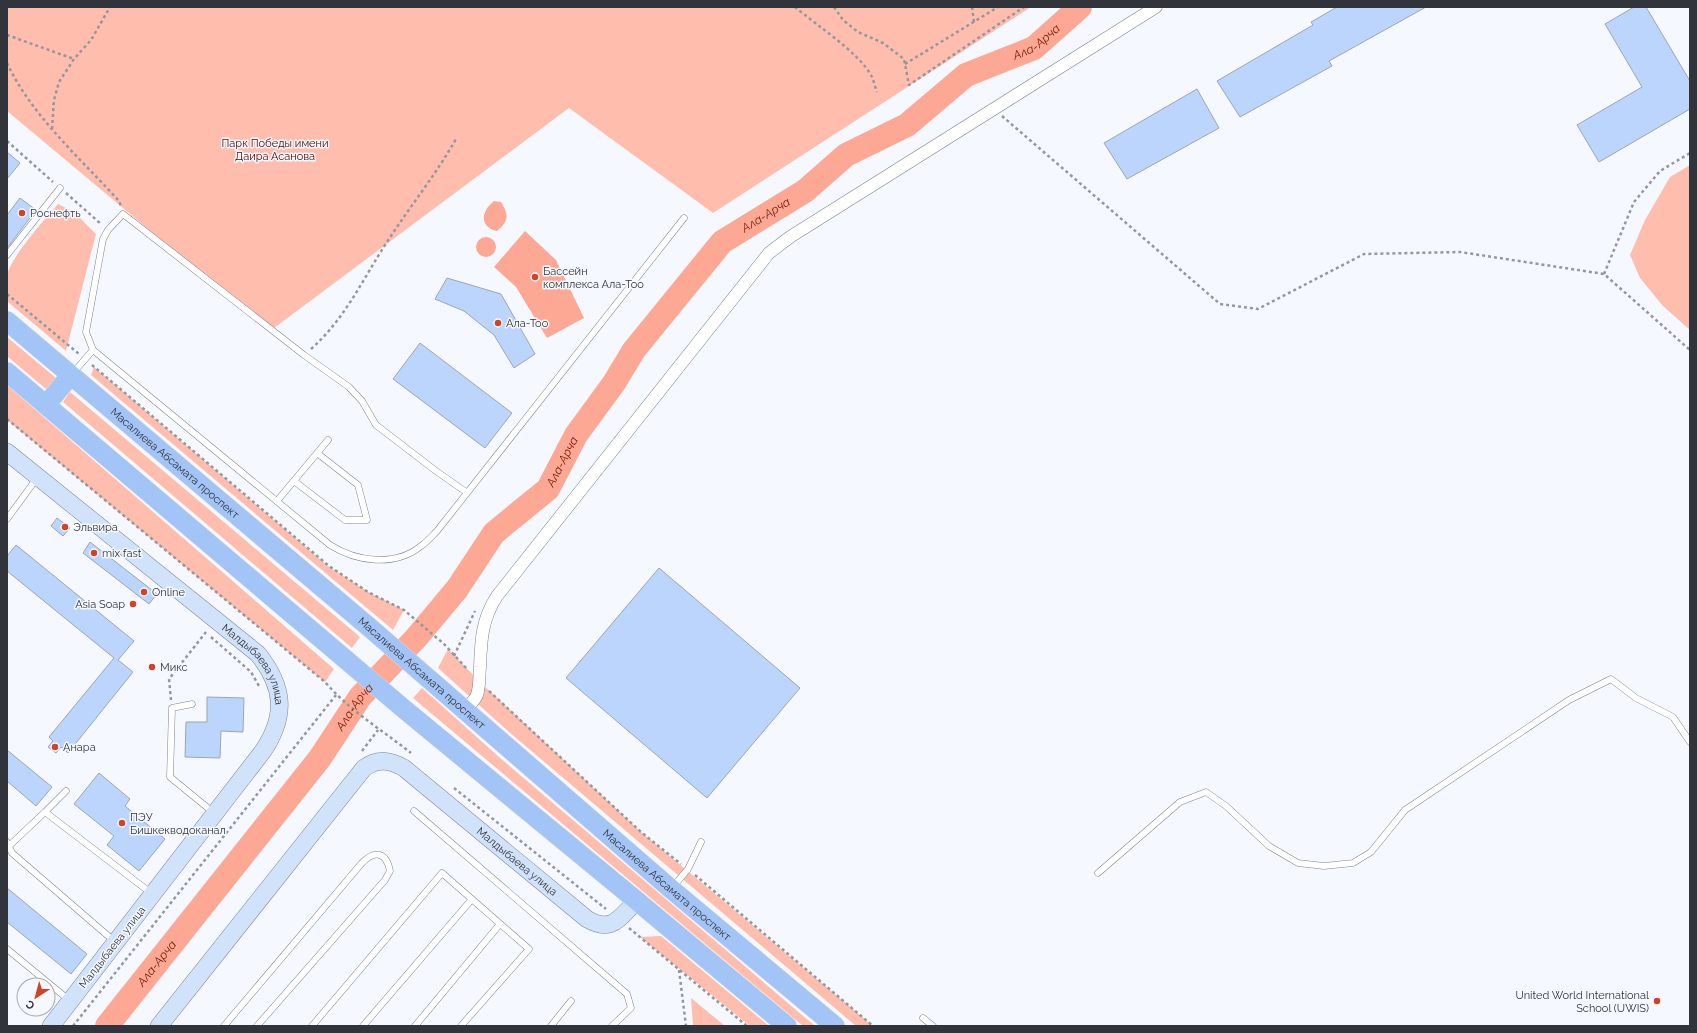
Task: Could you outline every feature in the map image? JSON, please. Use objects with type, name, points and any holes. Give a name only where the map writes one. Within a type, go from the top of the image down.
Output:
[{"type":"main road","name":"Масалиева Абсамата проспект","points":[[7,321],[70,376],[369,627],[672,889],[835,1026]]},
{"type":"main road","points":[[7,372],[404,710],[787,1026]]},
{"type":"main road","points":[[46,406],[70,376]]},
{"type":"street","points":[[466,710],[477,696],[480,682],[484,621],[488,610],[497,596],[769,253],[790,236],[1156,7]]},
{"type":"street","name":"Малдыбаева улица","points":[[7,452],[258,654],[275,680],[280,702],[280,714],[276,728],[263,751],[216,814],[51,1026]]},
{"type":"street","name":"Малдыбаева улица","points":[[159,1026],[194,984],[364,768],[371,763],[387,761],[404,768],[587,919],[596,924],[604,926],[611,925],[637,901]]},
{"type":"lane","points":[[7,255],[60,188]]},
{"type":"lane","points":[[466,492],[436,472],[376,425],[362,402],[349,387],[304,355],[123,214],[108,230],[103,239],[86,332],[93,350],[330,545],[341,552],[361,558],[382,560],[407,554],[421,546],[437,531],[466,492],[684,218]]},
{"type":"lane","points":[[70,376],[93,350]]},
{"type":"lane","points":[[277,501],[328,440]]},
{"type":"lane","points":[[294,481],[345,520],[368,520],[358,485],[317,453]]},
{"type":"lane","points":[[7,519],[38,477]]},
{"type":"lane","points":[[1098,873],[1180,802],[1206,792],[1226,806],[1269,846],[1298,863],[1324,866],[1353,863],[1372,852],[1405,810],[1569,700],[1611,678],[1636,698],[1673,717],[1690,742]]},
{"type":"lane","points":[[192,704],[172,708],[170,776],[216,814]]},
{"type":"lane","points":[[66,791],[45,812],[8,844],[12,853],[116,942]]},
{"type":"lane","points":[[414,811],[627,994],[632,1008],[612,1026]]},
{"type":"lane","points":[[45,812],[153,894]]},
{"type":"lane","points":[[672,889],[688,869],[701,842]]},
{"type":"lane","points":[[224,1026],[360,864],[368,856],[375,854],[383,857],[388,863],[390,871],[385,880],[257,1026]]},
{"type":"lane","points":[[312,1026],[442,873],[529,949],[461,1026]]},
{"type":"lane","points":[[363,1026],[472,899]]},
{"type":"lane","points":[[415,1026],[500,924]]},
{"type":"lane","points":[[7,950],[70,1001]]},
{"type":"lane","points":[[550,1026],[571,1001]]},
{"type":"lane","points":[[923,1018],[933,1026]]},
{"type":"path","points":[[52,129],[54,100],[59,82],[74,59],[91,40],[110,7]]},
{"type":"path","points":[[795,7],[843,45],[872,77],[877,92]]},
{"type":"path","points":[[834,7],[844,20],[858,32],[883,43],[904,59],[910,85],[1024,7]]},
{"type":"path","points":[[972,7],[974,22]]},
{"type":"path","points":[[905,64],[998,7]]},
{"type":"path","points":[[7,35],[74,59]]},
{"type":"path","points":[[7,64],[28,99],[52,129],[119,201],[123,214]]},
{"type":"path","points":[[993,108],[1220,304],[1258,309],[1364,254],[1460,252],[1604,274],[1690,350]]},
{"type":"path","points":[[304,355],[326,335],[340,318],[385,245],[441,166],[456,139]]},
{"type":"path","points":[[1604,274],[1634,202],[1660,171],[1690,153]]},
{"type":"path","points":[[7,294],[328,566],[368,592],[404,610],[444,644],[480,682],[641,832],[688,869],[873,1026]]},
{"type":"path","points":[[7,419],[325,682],[336,695],[378,730],[395,740],[413,755]]},
{"type":"path","points":[[454,656],[470,620],[478,608]]},
{"type":"path","points":[[202,629],[250,672],[261,691]]},
{"type":"path","points":[[172,708],[169,679],[206,632]]},
{"type":"path","points":[[73,1026],[336,695]]},
{"type":"path","points":[[370,740],[378,730]]},
{"type":"path","points":[[450,785],[618,919],[747,1026]]},
{"type":"path","points":[[679,969],[686,1026]]},
{"type":"green space","name":"Парк Победы имени Даира Асанова","points":[[7,7],[1031,7],[713,213],[569,108],[270,331],[7,111]]},
{"type":"green space","points":[[1690,165],[1690,330],[1663,306],[1640,278],[1630,255],[1645,220],[1670,177]]},
{"type":"green space","points":[[58,204],[74,212],[96,234],[66,351],[8,302],[6,288],[7,275],[15,258],[29,238]]},
{"type":"green space","points":[[7,337],[56,378],[46,389],[7,356]]},
{"type":"green space","points":[[94,367],[328,566],[368,592],[404,610],[393,630],[91,375]]},
{"type":"green space","points":[[7,385],[334,669],[325,682],[7,420]]},
{"type":"green space","points":[[70,392],[360,637],[352,648],[63,402]]},
{"type":"green space","points":[[448,649],[480,682],[641,832],[873,1026],[856,1026],[509,732],[438,668]]},
{"type":"green space","points":[[422,688],[499,757],[815,1026],[803,1026],[413,698]]},
{"type":"green space","points":[[661,936],[769,1026],[750,1026],[640,937]]},
{"type":"green space","points":[[691,998],[725,1026],[693,1026]]},
{"type":"shaded area","points":[[494,201],[501,202],[506,214],[506,221],[497,231],[487,226],[484,218],[486,209]]},
{"type":"shaded area","name":"Бассейн комплекса Ала-Тоо","points":[[525,231],[556,260],[584,318],[547,338],[516,287],[494,267]]},
{"type":"shaded area","points":[[482,237],[490,237],[496,243],[496,251],[490,257],[482,257],[476,251],[476,243]]},
{"type":"building","points":[[1337,7],[1426,7],[1329,61],[1332,66],[1240,117],[1217,81],[1313,25],[1311,22]]},
{"type":"building","points":[[1634,7],[1646,7],[1690,81],[1690,109],[1599,162],[1577,125],[1642,87],[1605,24]]},
{"type":"building","points":[[1197,89],[1219,128],[1127,179],[1104,143]]},
{"type":"building","points":[[7,152],[20,163],[7,179]]},
{"type":"building","name":"Роснефть","points":[[20,198],[36,210],[7,248],[7,215]]},
{"type":"building","name":"Ала-Тоо","points":[[447,278],[501,294],[535,354],[514,368],[494,335],[464,311],[435,299]]},
{"type":"building","points":[[420,343],[512,413],[485,448],[393,379]]},
{"type":"building","points":[[57,518],[70,528],[63,536],[51,526]]},
{"type":"building","points":[[90,542],[157,594],[149,604],[83,553]]},
{"type":"building","points":[[16,545],[134,641],[118,660],[133,672],[68,753],[61,747],[56,753],[48,747],[53,741],[49,737],[114,658],[7,571],[7,556]]},
{"type":"building","points":[[659,568],[800,688],[707,798],[566,678]]},
{"type":"building","points":[[207,697],[244,698],[243,732],[221,731],[220,758],[185,757],[186,722],[207,722]]},
{"type":"building","points":[[7,750],[52,787],[36,806],[7,781]]},
{"type":"building","name":"ПЭУ Бишкекводоканал","points":[[99,773],[130,799],[125,806],[165,839],[139,871],[107,845],[114,836],[74,804]]},
{"type":"building","points":[[7,888],[87,954],[71,974],[7,922]]},
{"type":"waterway","name":"Ала-Арча","points":[[107,1026],[320,758],[360,697],[416,638],[457,589],[494,533],[548,489],[576,435],[614,383],[634,350],[722,242],[805,191],[846,155],[907,125],[966,75],[1034,48],[1080,7]]},
{"type":"place","name":"Роснефть","points":[[22,213]]},
{"type":"place","name":"Бассейн комплекса Ала-Тоо","points":[[535,277]]},
{"type":"place","name":"Ала-Тоо","points":[[498,323]]},
{"type":"place","name":"Эльвира","points":[[65,527]]},
{"type":"place","name":"mix fast","points":[[94,553]]},
{"type":"place","name":"Online","points":[[144,592]]},
{"type":"place","name":"Asia Soap","points":[[133,604]]},
{"type":"place","name":"Микс","points":[[152,667]]},
{"type":"place","name":"Анара","points":[[55,747]]},
{"type":"place","name":"ПЭУ Бишкекводоканал","points":[[122,823]]},
{"type":"place","name":"United World International School (UWIS)","points":[[1657,1001]]}]
